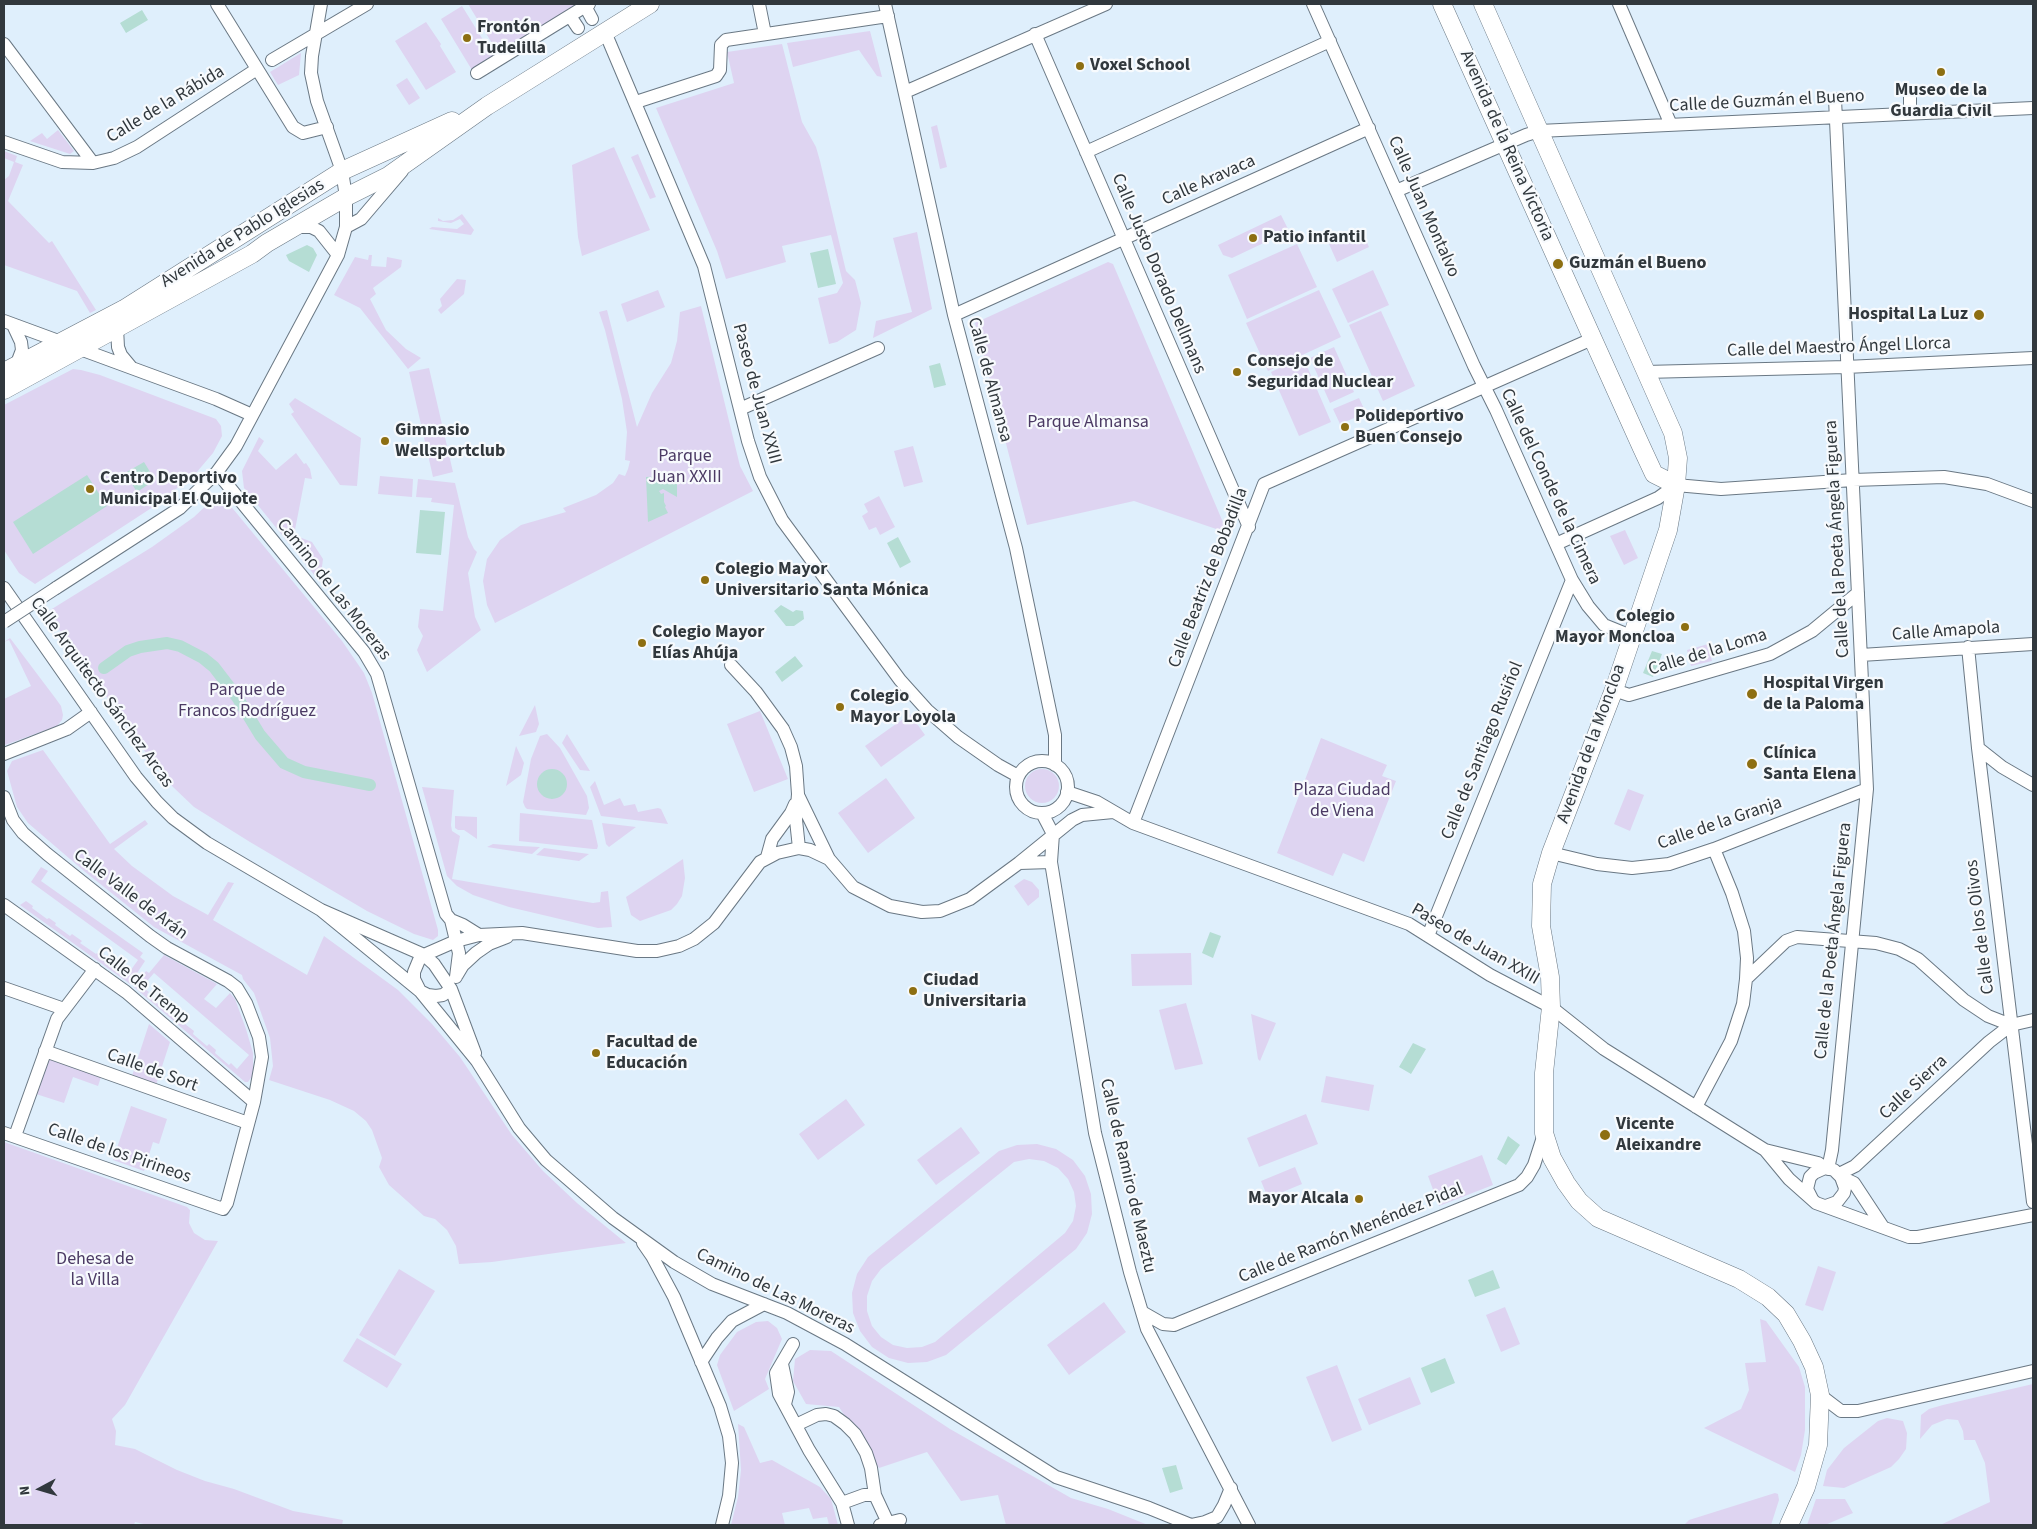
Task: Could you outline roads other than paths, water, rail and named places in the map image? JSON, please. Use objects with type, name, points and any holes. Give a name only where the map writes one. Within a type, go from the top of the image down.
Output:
[{"type":"street","points":[[217,4],[293,127],[303,133],[327,127]]},
{"type":"street","points":[[4,622],[180,508],[217,472],[236,446],[338,255],[346,226],[346,196],[342,171],[315,95],[311,73],[321,4]]},
{"type":"street","points":[[272,60],[367,4]]},
{"type":"street","name":"Avenida de Pablo Iglesias","points":[[4,390],[252,254],[346,196],[388,176],[487,106],[650,4]]},
{"type":"street","points":[[759,4],[765,34]]},
{"type":"street","points":[[905,92],[1106,4]]},
{"type":"street","name":"Calle Juan Montalvo","points":[[1313,4],[1484,387]]},
{"type":"street","name":"Avenida de la Reina Victoria","points":[[1442,4],[1654,474],[1676,485],[1678,458],[1673,433],[1483,4]]},
{"type":"street","points":[[1619,4],[1671,125]]},
{"type":"street","points":[[477,73],[586,5],[592,19]]},
{"type":"street","points":[[636,102],[713,78],[720,70],[721,45],[723,42],[886,10]]},
{"type":"street","name":"Calle de Almansa","points":[[886,10],[954,315],[1016,548],[1055,735],[1055,765]]},
{"type":"street","points":[[570,16],[578,28]]},
{"type":"street","name":"Paseo de Juan XXIII","points":[[605,32],[704,266],[740,409],[760,477],[782,520],[900,680],[927,710],[958,737],[1018,776]]},
{"type":"street","name":"Calle Justo Dorado Dellmans","points":[[1035,34],[1249,527]]},
{"type":"street","points":[[1086,152],[1330,42]]},
{"type":"street","points":[[4,44],[93,163]]},
{"type":"street","name":"Calle de la Rábida","points":[[4,142],[62,162],[93,163],[114,158],[137,147],[257,69]]},
{"type":"street","points":[[1910,96],[1910,113]]},
{"type":"street","name":"Calle de la Poeta Ángela Figuera","points":[[1833,1172],[1832,1150],[1867,789],[1835,99]]},
{"type":"street","name":"Avenida de Pablo Iglesias","points":[[10,369],[124,309],[342,171],[487,106]]},
{"type":"street","name":"Calle de Guzmán el Bueno","points":[[1396,191],[1539,131],[2033,108]]},
{"type":"street","name":"Calle Aravaca","points":[[954,315],[1369,128]]},
{"type":"street","name":"Avenida de Pablo Iglesias","points":[[346,226],[361,219],[415,157]]},
{"type":"street","name":"Avenida de Pablo Iglesias","points":[[294,227],[311,227],[319,231],[338,255]]},
{"type":"street","points":[[9,323],[216,399],[252,415]]},
{"type":"street","points":[[9,323],[21,342],[22,350],[10,369]]},
{"type":"street","points":[[117,328],[117,341],[121,355],[133,369]]},
{"type":"street","name":"Calle Beatriz de Bobadilla","points":[[1133,823],[1249,527],[1264,484],[1592,339]]},
{"type":"street","points":[[740,409],[878,348]]},
{"type":"street","name":"Calle del Maestro Ángel Llorca","points":[[1645,372],[1846,367],[2033,358]]},
{"type":"street","name":"Calle del Conde de la Cimera","points":[[1484,387],[1572,580],[1588,606],[1604,625],[1631,636]]},
{"type":"street","name":"Camino de Las Moreras","points":[[217,472],[364,652],[374,668],[381,686],[459,953],[456,977]]},
{"type":"street","points":[[1556,544],[1658,498],[1676,485],[1721,489],[1852,480],[1944,477],[1970,480],[2005,489],[2033,501]]},
{"type":"street","name":"Avenida de la Moncloa","points":[[1676,485],[1668,530],[1615,687],[1551,853],[1542,884],[1541,926],[1550,976],[1551,1007],[1544,1073],[1544,1133],[1552,1158],[1566,1183],[1579,1201],[1598,1218],[1739,1279],[1768,1297],[1786,1314],[1802,1341],[1814,1367],[1820,1395],[1818,1444],[1806,1487],[1789,1525]]},
{"type":"street","name":"Calle de Santiago Rusiñol","points":[[1428,936],[1572,580]]},
{"type":"street","name":"Calle Arquitecto Sánchez Arcas","points":[[4,590],[136,777],[173,818],[207,844],[321,910],[424,955]]},
{"type":"street","name":"Calle de la Loma","points":[[1615,687],[1617,691],[1629,695],[1770,654],[1812,630],[1858,593]]},
{"type":"street","name":"Calle Amapola","points":[[1861,655],[2033,644]]},
{"type":"street","name":"Calle de los Olivos","points":[[1968,647],[1978,748],[2033,1202]]},
{"type":"street","points":[[731,665],[756,692],[784,729],[791,747],[796,766],[798,794],[796,820],[801,848]]},
{"type":"street","points":[[4,754],[67,729],[91,712]]},
{"type":"street","points":[[1978,748],[2002,767],[2033,785]]},
{"type":"street","points":[[1047,762],[1055,765],[1065,776],[1067,792],[1064,800],[1051,812],[1033,812],[1026,808],[1016,793],[1018,776],[1030,764],[1047,762]]},
{"type":"street","name":"Calle de la Granja","points":[[1551,853],[1597,864],[1632,868],[1669,864],[1714,849],[1867,789]]},
{"type":"street","name":"Paseo de Juan XXIII","points":[[1067,792],[1097,802],[1133,823],[1409,924],[1499,980],[1551,1007],[1604,1049],[1765,1150]]},
{"type":"street","points":[[798,794],[829,859],[853,887],[890,906],[922,912],[950,909],[970,899],[1019,863],[1072,820],[1082,815],[1113,812]]},
{"type":"street","points":[[767,857],[772,839],[791,813],[798,794]]},
{"type":"street","name":"Calle Valle de Arán","points":[[4,797],[13,820],[23,833],[47,854],[150,936],[228,981],[237,988],[246,1003],[262,1047],[262,1068],[227,1203],[223,1209]]},
{"type":"street","points":[[801,848],[806,824],[805,812]]},
{"type":"street","points":[[1042,813],[1053,834]]},
{"type":"street","name":"Calle de Ramiro de Maeztu","points":[[1053,834],[1051,862],[1095,1133],[1121,1241],[1142,1312],[1156,1347],[1248,1525]]},
{"type":"street","points":[[522,933],[498,940],[468,959],[456,977],[451,989],[443,995],[428,995],[420,991],[416,986],[414,972],[419,960],[424,955],[479,935],[522,933],[630,951],[658,951],[679,946],[694,938],[714,923],[751,873],[767,857],[801,848],[817,852],[829,859]]},
{"type":"street","points":[[1696,1107],[1731,1041],[1743,1004],[1746,979],[1747,958],[1744,931],[1732,893],[1714,849]]},
{"type":"street","points":[[1019,863],[1051,862]]},
{"type":"street","name":"Calle de Tremp","points":[[4,905],[126,992],[254,1102]]},
{"type":"street","name":"Calle Arquitecto Sánchez Arcas","points":[[321,910],[420,991]]},
{"type":"street","points":[[449,917],[479,935]]},
{"type":"street","name":"Camino de Las Moreras","points":[[439,949],[445,936],[449,917]]},
{"type":"street","points":[[1746,979],[1786,941],[1797,937],[1876,943],[1898,949],[1918,959],[1964,1000],[1988,1016],[2011,1025],[2033,1020]]},
{"type":"street","name":"Camino de Las Moreras","points":[[424,955],[434,964],[451,989],[478,1062]]},
{"type":"street","points":[[9,1134],[45,1051],[52,1029],[64,1009],[95,969]]},
{"type":"street","points":[[4,988],[64,1009]]},
{"type":"street","name":"Camino de Las Moreras","points":[[420,991],[478,1062],[519,1128],[546,1160],[588,1198],[674,1262],[712,1284],[787,1313],[845,1344],[1056,1477],[1149,1508],[1191,1525],[1205,1522],[1217,1516],[1224,1505],[1230,1488]]},
{"type":"street","name":"Calle Sierra","points":[[1833,1172],[1855,1166],[1989,1042],[2011,1025]]},
{"type":"street","name":"Calle de Sort","points":[[45,1051],[248,1123]]},
{"type":"street","name":"Calle de Ramón Menéndez Pidal","points":[[1142,1312],[1163,1324],[1181,1322],[1518,1185],[1527,1177],[1534,1165],[1544,1133]]},
{"type":"street","name":"Calle de los Pirineos","points":[[9,1134],[223,1209]]},
{"type":"street","points":[[1765,1150],[1818,1163],[1854,1184],[1883,1227]]},
{"type":"street","points":[[1765,1150],[1789,1179],[1812,1200],[1909,1237],[1918,1237],[2033,1214]]},
{"type":"street","points":[[1812,1200],[1807,1189],[1810,1177],[1814,1173],[1833,1172]]},
{"type":"street","points":[[1826,1206],[1837,1202],[1844,1193],[1844,1188],[1833,1172]]},
{"type":"street","points":[[635,1233],[652,1256],[674,1297],[720,1406],[729,1436],[732,1463],[729,1496],[722,1525]]},
{"type":"street","points":[[701,1362],[717,1338],[732,1321],[764,1304]]},
{"type":"street","points":[[793,1344],[782,1364],[788,1392],[785,1404],[842,1503],[848,1525]]},
{"type":"street","points":[[1820,1395],[1840,1411],[1858,1411],[2033,1370]]},
{"type":"street","points":[[796,1426],[817,1415],[826,1414],[845,1424],[855,1434],[866,1453],[871,1468],[875,1495],[890,1523]]},
{"type":"street","points":[[842,1503],[864,1495],[875,1495]]},
{"type":"waterway","points":[[104,668],[128,651],[140,647],[167,643],[180,646],[203,658],[214,667],[237,697],[260,735],[284,763],[304,772],[370,785]]},
{"type":"place","name":"Frontón Tudelilla","points":[[467,38]]},
{"type":"place","name":"Voxel School","points":[[1080,66]]},
{"type":"place","name":"Museo de la Guardia Civil","points":[[1941,72]]},
{"type":"place","name":"Patio infantil","points":[[1253,238]]},
{"type":"place","name":"Guzmán el Bueno","points":[[1558,264]]},
{"type":"place","name":"Hospital La Luz","points":[[1979,315]]},
{"type":"place","name":"Consejo de Seguridad Nuclear","points":[[1237,372]]},
{"type":"place","name":"Polideportivo Buen Consejo","points":[[1345,427]]},
{"type":"place","name":"Gimnasio Wellsportclub","points":[[385,441]]},
{"type":"place","name":"Centro Deportivo Municipal El Quijote","points":[[90,489]]},
{"type":"place","name":"Colegio Mayor Universitario Santa Mónica","points":[[705,580]]},
{"type":"place","name":"Colegio Mayor Moncloa","points":[[1685,627]]},
{"type":"place","name":"Colegio Mayor Elías Ahúja","points":[[642,643]]},
{"type":"place","name":"Hospital Virgen de la Paloma","points":[[1752,694]]},
{"type":"place","name":"Colegio Mayor Loyola","points":[[840,707]]},
{"type":"place","name":"Clínica Santa Elena","points":[[1752,764]]},
{"type":"place","name":"Ciudad Universitaria","points":[[913,991]]},
{"type":"place","name":"Facultad de Educación","points":[[596,1053]]},
{"type":"place","name":"Vicente Aleixandre","points":[[1605,1135]]},
{"type":"place","name":"Mayor Alcala","points":[[1359,1199]]},
{"type":"park label","name":"Parque Almansa","points":[[1088,423]]},
{"type":"park label","name":"Parque Juan XXIII","points":[[685,467]]},
{"type":"park label","name":"Parque de Francos Rodríguez","points":[[247,701]]},
{"type":"park label","name":"Plaza Ciudad de Viena","points":[[1342,801]]},
{"type":"park label","name":"Dehesa de la Villa","points":[[95,1270]]}]
